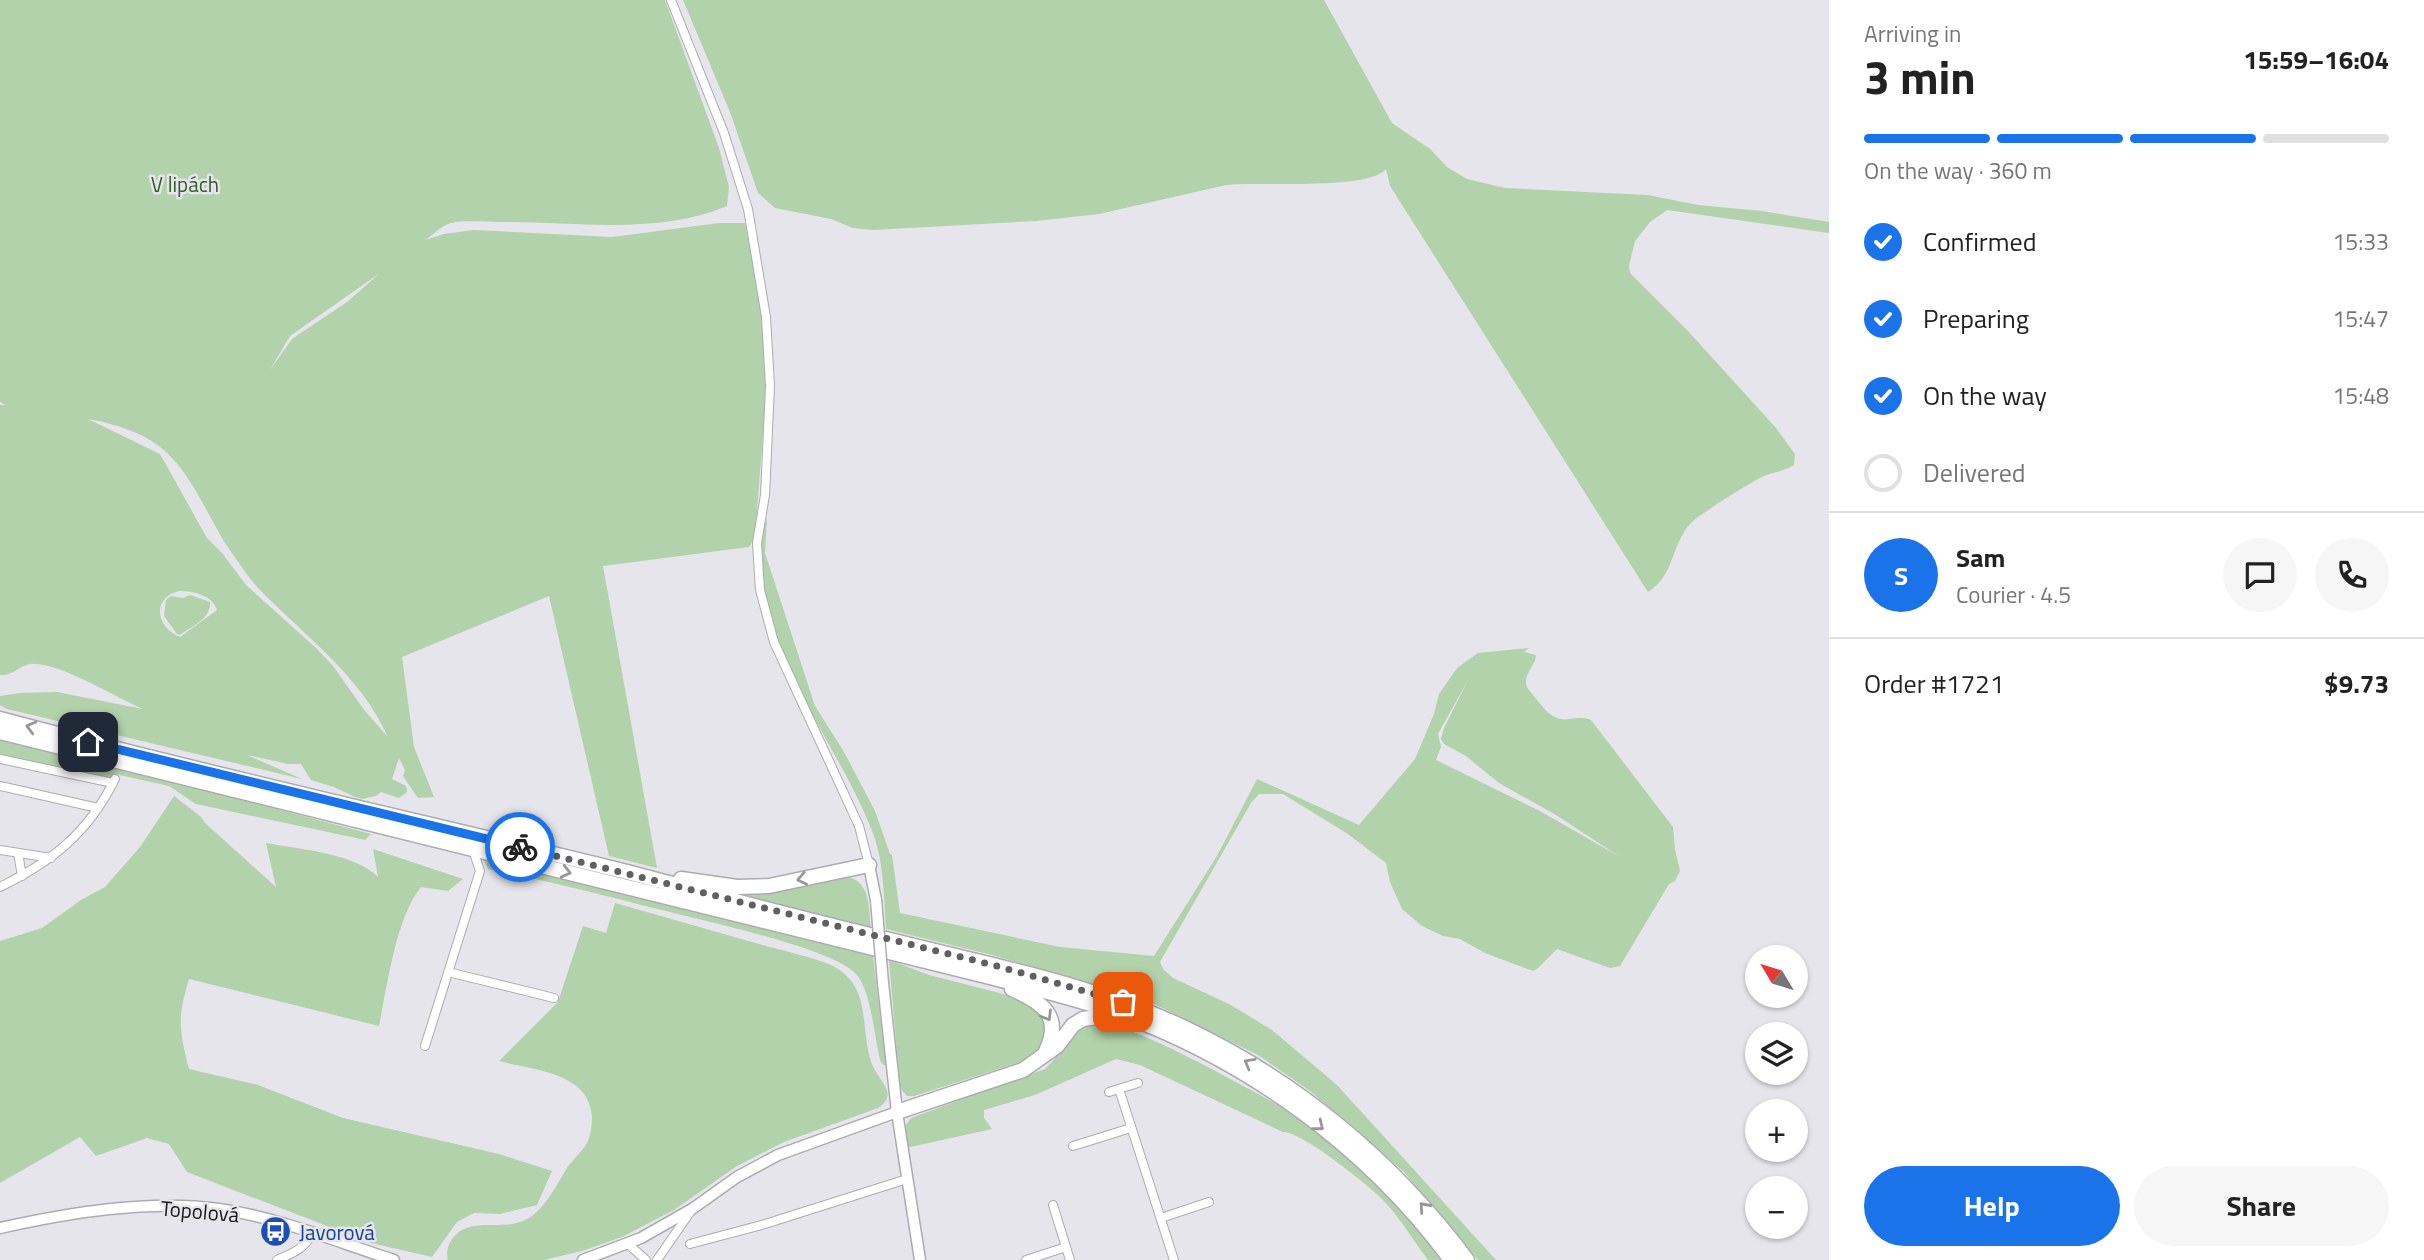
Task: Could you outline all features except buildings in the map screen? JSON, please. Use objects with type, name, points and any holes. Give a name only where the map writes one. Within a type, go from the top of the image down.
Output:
[{"type":"highway","points":[[0,719],[622,871],[1091,991],[1188,1029],[1279,1081],[1318,1108],[1406,1187],[1429,1211],[1466,1260]]},
{"type":"highway","points":[[0,732],[1034,988],[1119,1013],[1193,1046],[1272,1092],[1311,1119],[1373,1171],[1420,1220],[1451,1260]]},
{"type":"highway","points":[[622,871],[737,887],[769,886],[869,865]]},
{"type":"highway","points":[[897,954],[925,967],[1011,988],[1039,1003],[1052,1020],[1054,1030],[1043,1058]]},
{"type":"highway","points":[[897,1112],[1023,1070],[1057,1046],[1073,1025],[1083,1019],[1103,1016],[1144,1031],[1272,1092]]},
{"type":"street","points":[[671,0],[724,134],[748,209],[766,317],[770,386],[765,495],[757,543],[760,590],[774,642],[859,826],[869,865],[876,900],[897,1112],[920,1260]]},
{"type":"street","points":[[0,759],[114,781],[76,838],[51,858],[0,887]]},
{"type":"street","points":[[0,786],[98,807]]},
{"type":"street","points":[[425,1046],[480,871],[473,849]]},
{"type":"street","points":[[0,850],[51,858]]},
{"type":"street","points":[[18,853],[22,876]]},
{"type":"street","points":[[449,972],[554,998]]},
{"type":"street","points":[[1109,1092],[1138,1083]]},
{"type":"street","points":[[1119,1089],[1174,1260]]},
{"type":"street","points":[[583,1260],[628,1244],[692,1209],[737,1177],[778,1155],[897,1112]]},
{"type":"street","points":[[1073,1146],[1131,1128]]},
{"type":"street","points":[[690,1244],[765,1224],[907,1179]]},
{"type":"street","points":[[1161,1219],[1209,1202]]},
{"type":"street","name":"Topolová","points":[[0,1228],[41,1219],[177,1205],[230,1210],[394,1260]]},
{"type":"street","points":[[1052,1205],[1070,1260]]},
{"type":"street","points":[[657,1260],[692,1209]]},
{"type":"street","points":[[277,1260],[297,1252],[312,1234]]},
{"type":"street","points":[[628,1244],[646,1260]]},
{"type":"street","points":[[1027,1260],[1066,1247]]},
{"type":"green space","name":"V lipách","points":[[0,0],[665,0],[719,148],[729,187],[727,206],[672,221],[643,224],[457,222],[444,226],[425,240],[473,230],[612,237],[719,223],[745,223],[760,300],[767,379],[755,538],[749,547],[603,566],[657,868],[609,856],[549,596],[402,657],[414,747],[434,797],[418,798],[403,776],[405,770],[399,758],[392,779],[406,786],[407,792],[399,798],[381,792],[362,799],[311,780],[301,764],[288,764],[247,755],[302,779],[7,709],[0,705],[0,696],[57,692],[143,709],[56,668],[30,664],[9,674],[0,675],[0,405],[5,405],[0,402]],"holes":[[[380,273],[347,302],[292,339],[270,370],[290,336]],[[88,419],[139,434],[153,442],[177,463],[250,579],[347,675],[363,694],[388,737],[365,711],[333,666],[246,585],[207,538],[160,454]],[[179,591],[202,595],[211,601],[217,610],[180,637],[166,627],[160,613],[164,600]]]},
{"type":"green space","points":[[683,0],[1324,0],[1392,123],[1430,149],[1447,167],[1467,179],[1505,188],[1648,195],[1698,205],[1762,211],[1829,222],[1829,233],[1667,210],[1650,222],[1635,241],[1629,266],[1630,273],[1688,331],[1776,428],[1795,454],[1794,465],[1758,479],[1694,520],[1679,542],[1663,577],[1648,592],[1390,186],[1386,169],[1375,176],[1336,183],[1226,185],[1099,214],[1036,221],[873,230],[853,228],[831,219],[775,208],[758,193],[730,112]]},
{"type":"green space","points":[[767,518],[765,553],[815,706],[844,752],[875,811],[892,855],[900,913],[1060,947],[1154,956],[1217,856],[1257,779],[1359,825],[1415,759],[1434,714],[1439,694],[1457,668],[1478,653],[1529,648],[1524,652],[1536,655],[1526,677],[1526,685],[1544,709],[1558,718],[1591,720],[1673,827],[1680,871],[1675,881],[1669,884],[1620,966],[1610,968],[1557,949],[1533,971],[1485,953],[1460,939],[1443,936],[1422,926],[1402,909],[1390,882],[1386,863],[1348,834],[1283,794],[1259,794],[1251,803],[1160,962],[1173,978],[1229,1004],[1272,1030],[1337,1085],[1496,1260],[1478,1260],[1404,1172],[1310,1091],[1258,1055],[1146,1000],[992,955],[886,929],[882,872],[875,839],[860,802],[796,682],[777,640],[764,598],[760,558]],"holes":[[[1468,680],[1441,739],[1444,744],[1466,756],[1499,783],[1556,815],[1620,857],[1540,811],[1436,760],[1441,747],[1438,734]]]},
{"type":"green space","points":[[190,595],[210,602],[209,608],[200,622],[180,635],[164,616],[166,600],[171,596],[183,598]]},
{"type":"green space","points":[[0,740],[100,762],[371,834],[365,840],[196,804],[169,786],[115,774],[107,780],[0,757]]},
{"type":"green space","points":[[174,796],[201,817],[276,887],[266,843],[341,857],[368,869],[378,877],[373,849],[463,879],[448,891],[421,887],[412,900],[394,953],[379,1026],[189,979],[181,1024],[189,1069],[258,1085],[343,1118],[499,1154],[552,1171],[537,1205],[500,1214],[474,1213],[457,1222],[432,1257],[371,1243],[187,1172],[169,1144],[147,1138],[96,1156],[80,1137],[0,1183],[0,941],[42,928],[81,900],[105,887],[140,847]]},
{"type":"green space","points":[[484,861],[531,870],[873,956],[886,1066],[881,1063],[862,983],[857,975],[845,966],[826,956],[750,932],[488,869]]},
{"type":"green space","points":[[849,877],[856,880],[865,891],[871,927],[740,895],[777,891]]},
{"type":"green space","points":[[615,903],[813,959],[840,970],[850,979],[857,991],[863,1011],[869,1054],[886,1087],[887,1097],[878,1108],[784,1142],[737,1166],[674,1210],[622,1237],[582,1251],[544,1260],[448,1260],[450,1242],[464,1229],[516,1223],[537,1212],[587,1143],[592,1117],[589,1102],[581,1091],[557,1076],[499,1061],[558,1002],[583,926],[606,933]]},
{"type":"green space","points":[[889,960],[929,975],[1027,1000],[1049,1022],[1042,1048],[1027,1060],[907,1096],[900,1088]]},
{"type":"green space","points":[[1089,1021],[1119,1027],[1163,1044],[1290,1113],[1322,1136],[1359,1169],[1411,1222],[1443,1260],[1428,1260],[1382,1199],[1349,1171],[1304,1140],[1140,1065],[1116,1059],[1035,1095],[984,1110],[984,1118],[992,1129],[906,1148],[904,1128],[911,1118],[1045,1069]]},
{"type":"way so far","points":[[520,847],[997,966],[1123,1002]]},
{"type":"place","name":"Javorová","points":[[276,1232]]},
{"type":"route","points":[[88,742],[520,847]]}]
